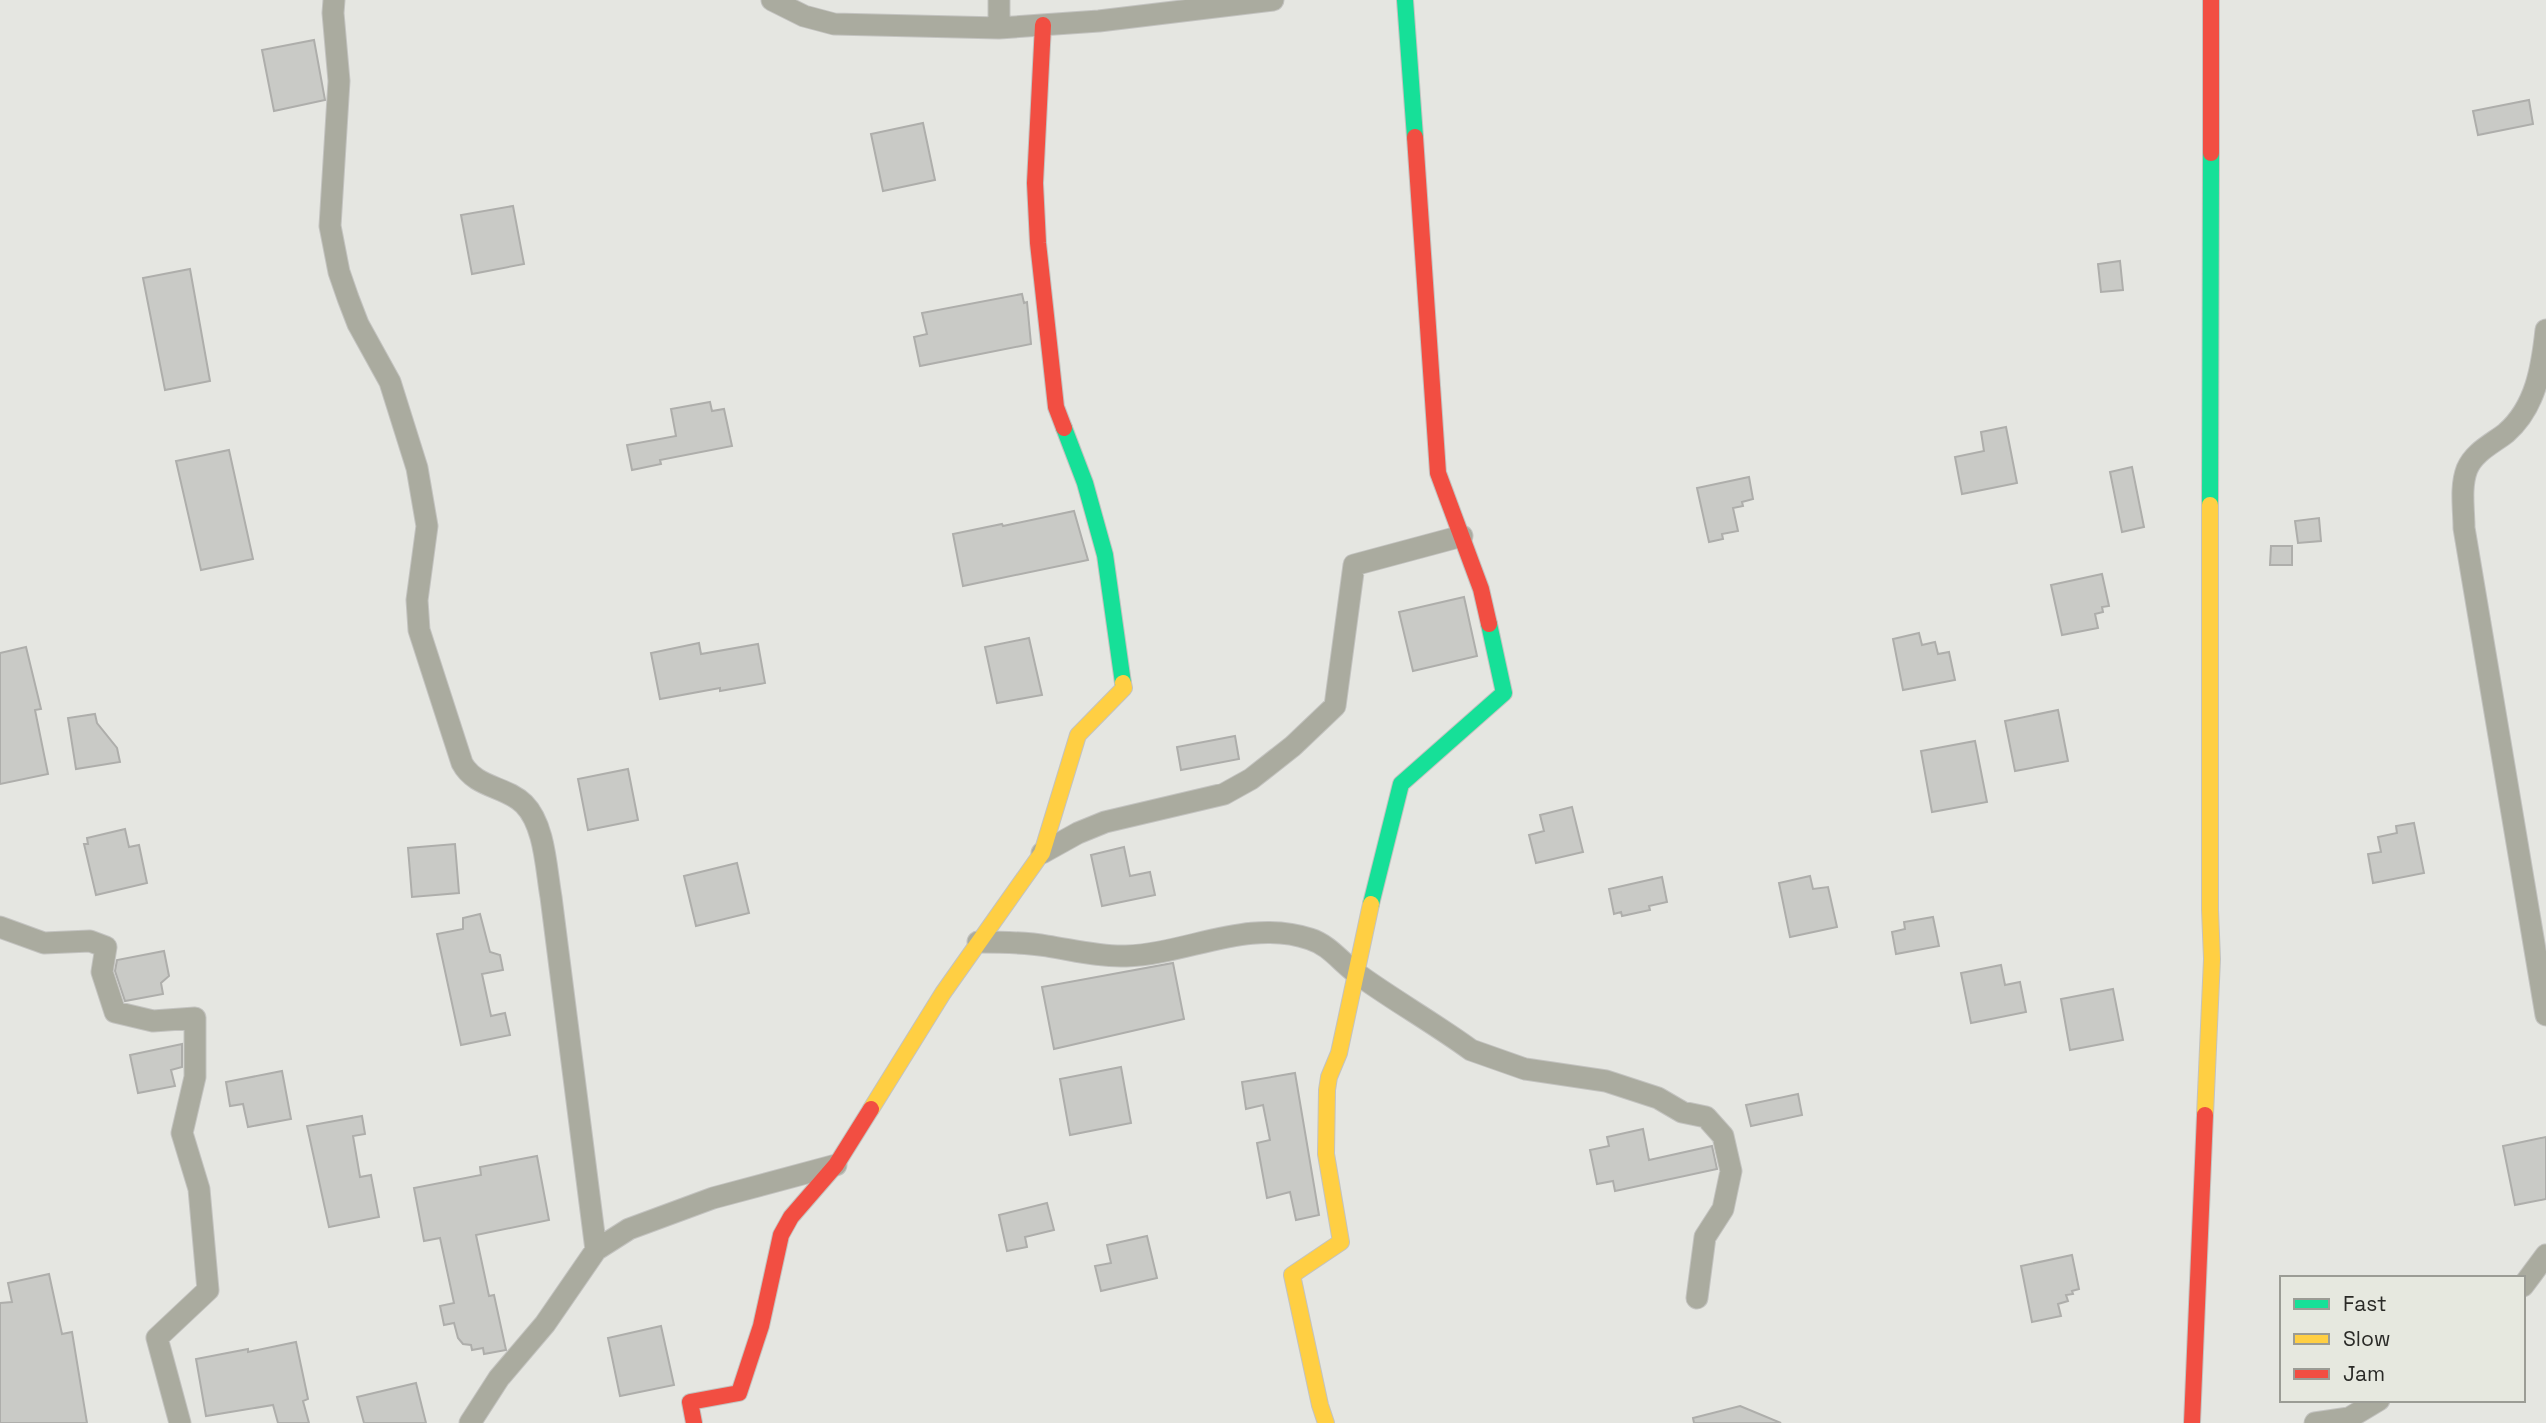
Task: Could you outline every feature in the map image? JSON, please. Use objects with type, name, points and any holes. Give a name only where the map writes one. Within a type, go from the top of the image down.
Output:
[{"type":"street","points":[[334,0],[339,81],[330,226],[339,272],[358,324],[390,382],[417,468],[427,526],[417,600],[419,630],[462,763],[471,776],[517,798],[531,813],[539,836],[551,897],[596,1250]]},
{"type":"street","points":[[772,0],[804,16],[834,24],[999,29],[1273,0]]},
{"type":"street","points":[[999,0],[999,29]]},
{"type":"street","points":[[1326,1423],[1292,1275],[1341,1242],[1326,1154],[1327,1090],[1342,1043],[1355,972],[1401,784],[1504,693],[1481,589],[1438,473],[1405,0]]},
{"type":"street","points":[[2192,1423],[2212,958],[2209,588],[2211,0]]},
{"type":"street","points":[[694,1423],[690,1402],[739,1393],[761,1326],[781,1235],[791,1217],[836,1165],[943,993],[1042,853],[1078,735],[1124,688],[1105,555],[1085,484],[1056,407],[1038,243],[1035,183],[1043,25]]},
{"type":"street","points":[[2546,330],[2543,375],[2521,415],[2507,432],[2480,452],[2468,467],[2463,501],[2464,528],[2546,1015]]},
{"type":"street","points":[[1042,853],[1105,822],[1224,794],[1293,747],[1335,706],[1354,565],[1462,536]]},
{"type":"street","points":[[0,927],[44,943],[90,941],[106,947],[102,972],[115,1012],[153,1021],[195,1018],[195,1077],[182,1133],[199,1189],[208,1290],[157,1338],[180,1423]]},
{"type":"street","points":[[978,942],[1018,942],[1125,957],[1231,935],[1280,933],[1309,938],[1328,947],[1355,972],[1471,1050],[1525,1069],[1606,1081],[1658,1098],[1682,1112],[1706,1117],[1723,1136],[1731,1171],[1723,1209],[1705,1237],[1697,1298]]},
{"type":"street","points":[[470,1423],[499,1378],[545,1324],[596,1250],[629,1229],[690,1206],[836,1165]]},
{"type":"street","points":[[2525,1283],[2546,1255]]},
{"type":"street","points":[[2315,1423],[2349,1418],[2376,1402]]},
{"type":"building","points":[[314,40],[325,100],[274,111],[262,50]]},
{"type":"building","points":[[2529,100],[2533,124],[2478,135],[2473,111]]},
{"type":"building","points":[[923,123],[935,180],[883,191],[871,134]]},
{"type":"building","points":[[513,206],[524,264],[472,274],[461,215]]},
{"type":"building","points":[[2120,261],[2123,290],[2101,292],[2098,264]]},
{"type":"building","points":[[190,269],[210,381],[165,390],[143,278]]},
{"type":"building","points":[[1022,294],[1024,303],[1027,302],[1031,344],[920,366],[914,337],[927,334],[922,313]]},
{"type":"building","points":[[710,402],[712,411],[724,409],[732,446],[660,460],[661,464],[632,470],[627,445],[676,436],[671,409]]},
{"type":"building","points":[[2006,427],[2017,483],[1962,494],[1955,457],[1984,451],[1981,432]]},
{"type":"building","points":[[229,450],[253,559],[201,570],[176,461]]},
{"type":"building","points":[[2132,467],[2144,527],[2122,532],[2110,472]]},
{"type":"building","points":[[1749,477],[1753,499],[1742,502],[1743,506],[1733,508],[1738,531],[1722,534],[1723,539],[1709,542],[1697,488]]},
{"type":"building","points":[[1074,511],[1088,560],[963,586],[953,534]]},
{"type":"building","points":[[2319,518],[2321,541],[2298,543],[2295,521]]},
{"type":"building","points":[[2271,546],[2292,546],[2292,565],[2270,565]]},
{"type":"building","points":[[2102,574],[2109,606],[2102,607],[2103,612],[2095,614],[2098,628],[2062,635],[2051,585]]},
{"type":"building","points":[[1464,597],[1477,656],[1413,671],[1399,612]]},
{"type":"building","points":[[1919,633],[1922,645],[1935,642],[1938,654],[1949,652],[1955,680],[1903,690],[1893,639]]},
{"type":"building","points":[[1029,638],[1042,695],[997,703],[985,647]]},
{"type":"building","points":[[699,643],[701,654],[758,644],[765,683],[660,699],[651,653]]},
{"type":"building","points":[[26,647],[41,709],[35,710],[48,774],[0,784],[0,653]]},
{"type":"building","points":[[2058,710],[2068,761],[2015,771],[2005,721]]},
{"type":"building","points":[[95,714],[97,723],[117,748],[120,762],[76,769],[68,718]]},
{"type":"building","points":[[1235,736],[1239,759],[1181,770],[1177,747]]},
{"type":"building","points":[[1975,741],[1987,802],[1932,812],[1921,751]]},
{"type":"building","points":[[628,769],[638,820],[588,830],[578,779]]},
{"type":"building","points":[[1572,807],[1583,852],[1536,863],[1529,835],[1544,831],[1540,815]]},
{"type":"building","points":[[2414,823],[2424,873],[2373,883],[2368,854],[2381,852],[2378,837],[2397,833],[2396,826]]},
{"type":"building","points":[[125,829],[129,847],[139,845],[147,883],[96,895],[84,844],[88,844],[87,838]]},
{"type":"building","points":[[455,844],[459,893],[412,897],[408,848]]},
{"type":"building","points":[[1124,847],[1130,876],[1150,872],[1155,895],[1102,906],[1091,855]]},
{"type":"building","points":[[737,863],[749,913],[696,926],[684,876]]},
{"type":"building","points":[[1810,876],[1813,889],[1828,887],[1837,927],[1790,937],[1779,883]]},
{"type":"building","points":[[1662,877],[1667,902],[1649,906],[1650,910],[1622,916],[1621,912],[1614,914],[1609,889]]},
{"type":"building","points":[[480,914],[490,952],[500,955],[503,970],[482,974],[491,1016],[505,1013],[510,1035],[461,1045],[437,934],[463,929],[463,918]]},
{"type":"building","points":[[1933,917],[1939,946],[1896,954],[1892,932],[1905,929],[1904,922]]},
{"type":"building","points":[[164,951],[169,976],[161,983],[163,994],[125,1001],[115,971],[117,960]]},
{"type":"building","points":[[1173,963],[1184,1019],[1054,1049],[1042,987]]},
{"type":"building","points":[[2001,965],[2005,985],[2020,982],[2026,1012],[1971,1023],[1961,973]]},
{"type":"building","points":[[2113,989],[2123,1040],[2070,1050],[2061,999]]},
{"type":"building","points":[[182,1044],[182,1067],[171,1070],[175,1086],[138,1093],[130,1055]]},
{"type":"building","points":[[1121,1067],[1131,1123],[1070,1135],[1060,1079]]},
{"type":"building","points":[[282,1071],[291,1119],[248,1127],[243,1104],[230,1106],[226,1082]]},
{"type":"building","points":[[1295,1073],[1319,1215],[1296,1220],[1290,1192],[1267,1198],[1257,1143],[1270,1140],[1263,1105],[1246,1109],[1242,1082]]},
{"type":"building","points":[[1798,1094],[1802,1115],[1751,1126],[1746,1105]]},
{"type":"building","points":[[362,1116],[365,1134],[353,1136],[360,1177],[371,1175],[379,1217],[329,1227],[307,1126]]},
{"type":"building","points":[[1643,1129],[1649,1160],[1712,1146],[1717,1169],[1615,1191],[1613,1181],[1597,1184],[1590,1150],[1609,1146],[1607,1137]]},
{"type":"building","points":[[2546,1137],[2546,1199],[2515,1205],[2503,1146]]},
{"type":"building","points":[[537,1156],[549,1220],[476,1235],[489,1296],[494,1295],[506,1350],[484,1354],[483,1348],[472,1350],[471,1345],[463,1344],[458,1338],[454,1323],[444,1325],[440,1306],[454,1303],[440,1238],[424,1241],[414,1188],[481,1175],[480,1167]]},
{"type":"building","points":[[1047,1203],[1054,1230],[1025,1237],[1027,1247],[1007,1251],[999,1215]]},
{"type":"building","points":[[1147,1236],[1157,1278],[1101,1291],[1095,1266],[1111,1263],[1107,1245]]},
{"type":"building","points":[[2072,1255],[2079,1289],[2066,1295],[2068,1301],[2058,1304],[2061,1316],[2032,1322],[2021,1266]]},
{"type":"building","points":[[49,1274],[62,1334],[72,1332],[87,1423],[0,1423],[0,1303],[12,1302],[8,1283]]},
{"type":"building","points":[[661,1326],[674,1385],[620,1396],[608,1338]]},
{"type":"building","points":[[296,1342],[308,1399],[303,1401],[309,1423],[278,1423],[273,1405],[206,1416],[196,1359]]},
{"type":"building","points":[[416,1383],[426,1423],[364,1423],[357,1397]]},
{"type":"building","points":[[1740,1406],[1781,1423],[1694,1423],[1693,1418]]},
{"type":"traffic: fast","points":[[1405,0],[1415,137]]},
{"type":"traffic: fast","points":[[2210,505],[2211,153]]},
{"type":"traffic: fast","points":[[1064,428],[1085,483],[1105,555],[1123,683]]},
{"type":"traffic: fast","points":[[1371,904],[1401,784],[1504,693],[1489,624]]},
{"type":"traffic: slow","points":[[2205,1115],[2212,959],[2210,505]]},
{"type":"traffic: slow","points":[[871,1109],[943,993],[1042,853],[1078,735],[1124,688],[1123,683]]},
{"type":"traffic: slow","points":[[1326,1423],[1292,1275],[1341,1242],[1326,1154],[1327,1090],[1329,1077],[1339,1053],[1371,904]]},
{"type":"traffic: jam","points":[[2211,0],[2211,153]]},
{"type":"traffic: jam","points":[[1043,25],[1035,183],[1038,243],[1056,407],[1064,428]]},
{"type":"traffic: jam","points":[[1415,137],[1438,473],[1481,589],[1489,624]]},
{"type":"traffic: jam","points":[[694,1423],[690,1402],[739,1393],[761,1326],[781,1235],[791,1217],[836,1165],[871,1109]]},
{"type":"traffic: jam","points":[[2192,1423],[2205,1115]]}]
